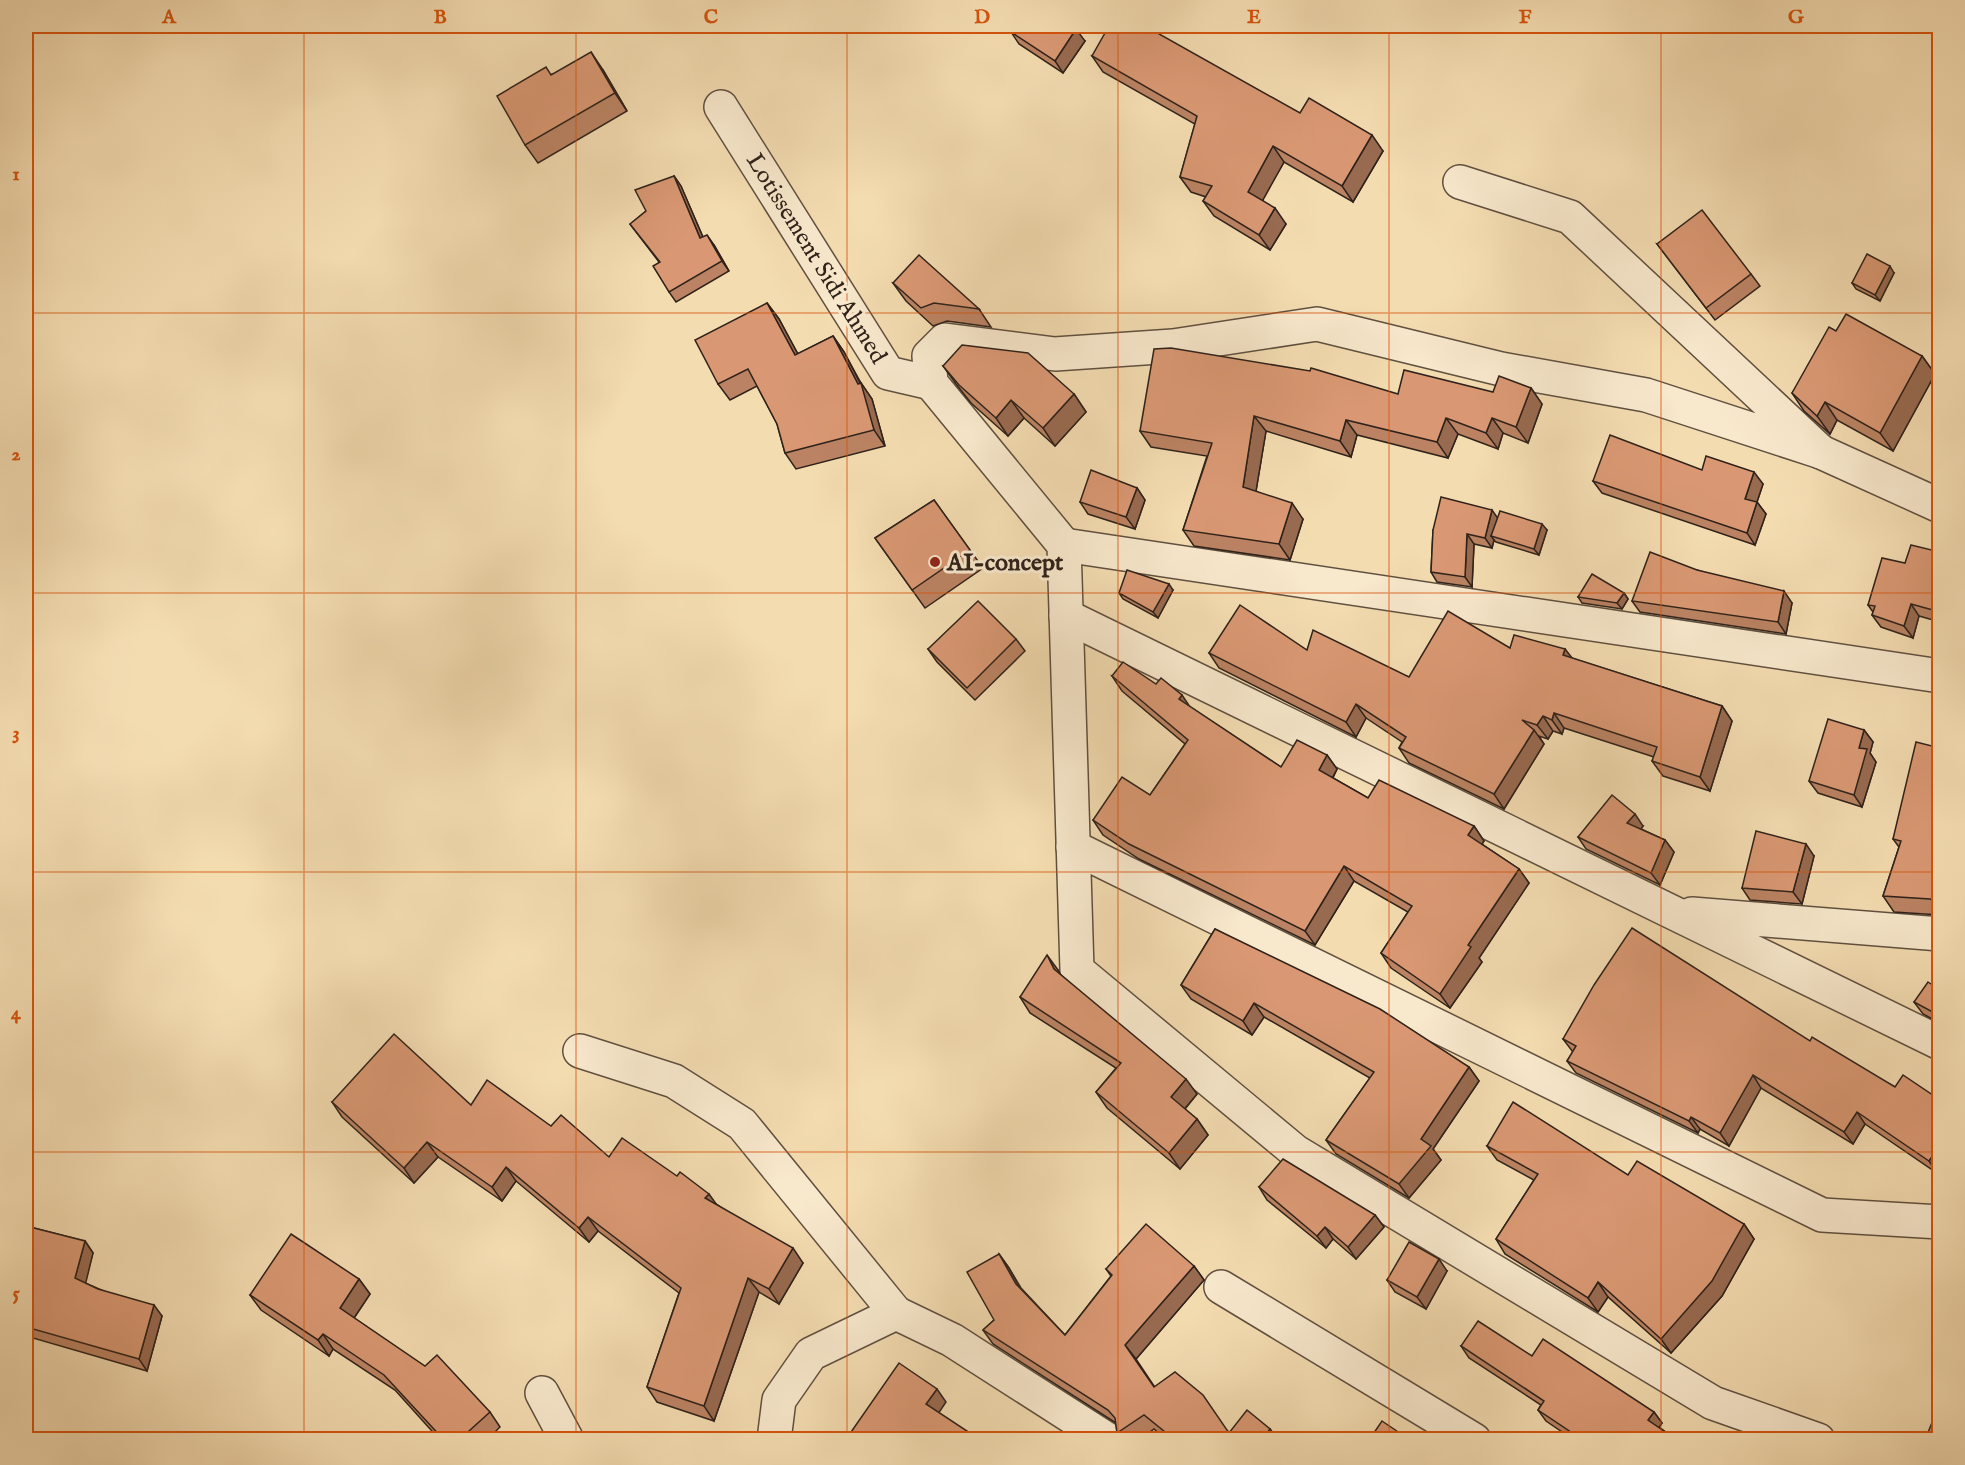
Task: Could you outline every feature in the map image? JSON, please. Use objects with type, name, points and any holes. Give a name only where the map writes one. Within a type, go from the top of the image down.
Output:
[{"type":"street","name":"Lotissement Sidi Ahmed","points":[[721,107],[888,373],[931,383]]},
{"type":"street","points":[[1460,182],[1570,217],[1821,452]]},
{"type":"street","points":[[1818,1440],[1713,1403],[1296,1152],[1077,970],[1064,545],[931,383],[929,356],[945,339],[1054,354],[1173,346],[1317,324],[1501,369],[1646,395],[1821,452],[1940,506]]},
{"type":"street","points":[[1064,545],[1940,676]]},
{"type":"street","points":[[1066,616],[1940,1043]]},
{"type":"street","points":[[1073,848],[1822,1215],[1940,1222]]},
{"type":"street","points":[[1672,912],[1940,934]]},
{"type":"street","points":[[580,1051],[674,1081],[742,1124],[896,1313],[952,1340],[1108,1440]]},
{"type":"street","points":[[1221,1287],[1474,1440]]},
{"type":"street","points":[[774,1440],[779,1400],[811,1354],[896,1313]]},
{"type":"street","points":[[542,1393],[567,1440]]},
{"type":"building","points":[[1015,26],[1071,26],[1076,29],[1055,61],[1011,32]]},
{"type":"building","points":[[1109,26],[1145,26],[1300,113],[1309,98],[1372,135],[1342,186],[1273,146],[1248,192],[1275,208],[1259,235],[1203,201],[1212,186],[1180,177],[1197,116],[1092,56]]},
{"type":"building","points":[[591,52],[615,93],[525,145],[497,96],[546,67],[551,75]]},
{"type":"building","points":[[674,176],[700,238],[707,235],[722,261],[669,292],[653,266],[660,262],[630,224],[646,211],[635,190]]},
{"type":"building","points":[[1702,210],[1751,274],[1706,308],[1657,244]]},
{"type":"building","points":[[1867,254],[1890,266],[1875,295],[1852,283]]},
{"type":"building","points":[[919,255],[979,309],[934,303],[921,308],[893,283]]},
{"type":"building","points":[[767,303],[795,355],[833,336],[858,384],[861,383],[874,430],[785,453],[777,424],[748,369],[718,384],[695,340]]},
{"type":"building","points":[[1846,314],[1922,356],[1880,433],[1825,402],[1817,416],[1792,393],[1829,327],[1836,331]]},
{"type":"building","points":[[962,345],[1028,353],[1074,394],[1043,428],[1011,400],[996,418],[959,385],[943,366]]},
{"type":"building","points":[[1171,348],[1310,371],[1311,368],[1398,394],[1404,370],[1493,392],[1499,376],[1531,388],[1516,427],[1492,418],[1486,433],[1446,418],[1437,442],[1346,420],[1340,441],[1254,416],[1243,487],[1292,503],[1279,544],[1183,530],[1212,443],[1140,431],[1154,349]]},
{"type":"building","points":[[1610,435],[1702,470],[1706,456],[1754,472],[1745,499],[1757,502],[1747,533],[1593,481]]},
{"type":"building","points":[[1091,470],[1137,488],[1126,517],[1080,502]]},
{"type":"building","points":[[1441,497],[1492,510],[1485,538],[1467,534],[1465,577],[1431,572],[1433,530]]},
{"type":"building","name":"AI-concept","points":[[934,500],[970,550],[912,590],[875,538]]},
{"type":"building","points":[[1500,511],[1542,524],[1534,549],[1491,536]]},
{"type":"building","points":[[1911,545],[1940,552],[1940,612],[1911,604],[1904,626],[1872,615],[1875,606],[1868,605],[1882,558],[1905,563]]},
{"type":"building","points":[[1650,552],[1697,570],[1784,591],[1778,622],[1632,601]]},
{"type":"building","points":[[1127,570],[1169,584],[1153,612],[1119,593]]},
{"type":"building","points":[[1592,574],[1624,593],[1617,603],[1578,597]]},
{"type":"building","points":[[978,601],[1016,639],[967,688],[928,649]]},
{"type":"building","points":[[1240,605],[1307,650],[1313,630],[1409,677],[1448,611],[1510,648],[1514,635],[1565,649],[1563,655],[1722,706],[1700,777],[1652,761],[1657,747],[1554,713],[1552,720],[1543,716],[1537,725],[1522,720],[1534,730],[1494,794],[1399,748],[1406,737],[1356,704],[1346,722],[1209,653]]},
{"type":"building","points":[[1123,662],[1156,684],[1161,678],[1182,695],[1179,699],[1281,767],[1297,740],[1327,755],[1319,770],[1368,798],[1379,780],[1474,826],[1468,835],[1519,869],[1468,945],[1471,947],[1440,994],[1381,953],[1412,906],[1344,866],[1305,931],[1129,844],[1093,820],[1122,777],[1150,795],[1188,740],[1112,676]]},
{"type":"building","points":[[1828,719],[1864,730],[1859,748],[1867,749],[1854,795],[1809,781]]},
{"type":"building","points":[[1916,742],[1940,748],[1940,904],[1930,899],[1883,896],[1901,841],[1893,839]]},
{"type":"building","points":[[1612,795],[1635,814],[1627,823],[1665,840],[1651,873],[1578,837]]},
{"type":"building","points":[[1756,831],[1806,844],[1793,892],[1742,888]]},
{"type":"building","points":[[1632,928],[1810,1041],[1812,1037],[1895,1087],[1903,1075],[1940,1100],[1940,1163],[1931,1158],[1929,1161],[1857,1112],[1844,1132],[1753,1075],[1720,1133],[1691,1117],[1689,1121],[1567,1061],[1576,1046],[1563,1039],[1594,985]]},
{"type":"building","points":[[1215,929],[1380,1009],[1469,1067],[1421,1139],[1431,1146],[1399,1184],[1326,1140],[1374,1072],[1254,1003],[1243,1021],[1181,985]]},
{"type":"building","points":[[1047,955],[1054,969],[1186,1079],[1171,1097],[1197,1119],[1169,1153],[1096,1092],[1121,1063],[1020,997]]},
{"type":"building","points":[[1928,982],[1940,990],[1940,1016],[1914,1002]]},
{"type":"building","points":[[394,1034],[471,1105],[487,1080],[551,1126],[561,1115],[609,1157],[622,1138],[677,1176],[680,1172],[709,1194],[705,1198],[793,1248],[769,1289],[748,1278],[704,1406],[647,1387],[681,1288],[588,1217],[579,1228],[506,1167],[492,1187],[427,1142],[404,1168],[332,1102]]},
{"type":"building","points":[[1513,1102],[1628,1175],[1637,1161],[1744,1224],[1712,1281],[1661,1339],[1598,1282],[1588,1298],[1496,1239],[1538,1174],[1487,1146]]},
{"type":"building","points":[[1283,1159],[1375,1215],[1348,1247],[1325,1227],[1317,1236],[1259,1187]]},
{"type":"building","points":[[1146,1224],[1194,1266],[1125,1345],[1154,1387],[1175,1372],[1203,1395],[1229,1433],[1247,1410],[1270,1429],[1262,1440],[1175,1440],[1144,1415],[1117,1433],[1115,1418],[1108,1410],[983,1330],[994,1320],[967,1272],[999,1254],[1016,1284],[1065,1335],[1112,1275],[1106,1269]]},
{"type":"building","points":[[26,1226],[85,1241],[75,1278],[98,1289],[154,1305],[139,1359],[26,1327]]},
{"type":"building","points":[[291,1234],[359,1279],[340,1308],[425,1366],[437,1355],[490,1412],[459,1440],[444,1440],[384,1375],[323,1334],[318,1340],[250,1295]]},
{"type":"building","points":[[1409,1242],[1439,1259],[1417,1297],[1387,1280]]},
{"type":"building","points":[[1478,1321],[1532,1356],[1543,1339],[1654,1412],[1648,1420],[1677,1440],[1583,1440],[1538,1410],[1544,1401],[1461,1346]]},
{"type":"building","points":[[899,1363],[937,1389],[926,1404],[970,1433],[966,1440],[840,1440],[846,1432],[849,1435]]},
{"type":"building","points":[[1933,1420],[1940,1423],[1940,1440],[1925,1440]]},
{"type":"building","points":[[1382,1421],[1410,1440],[1369,1440]]},
{"type":"place","name":"AI-concept","points":[[935,562]]}]
